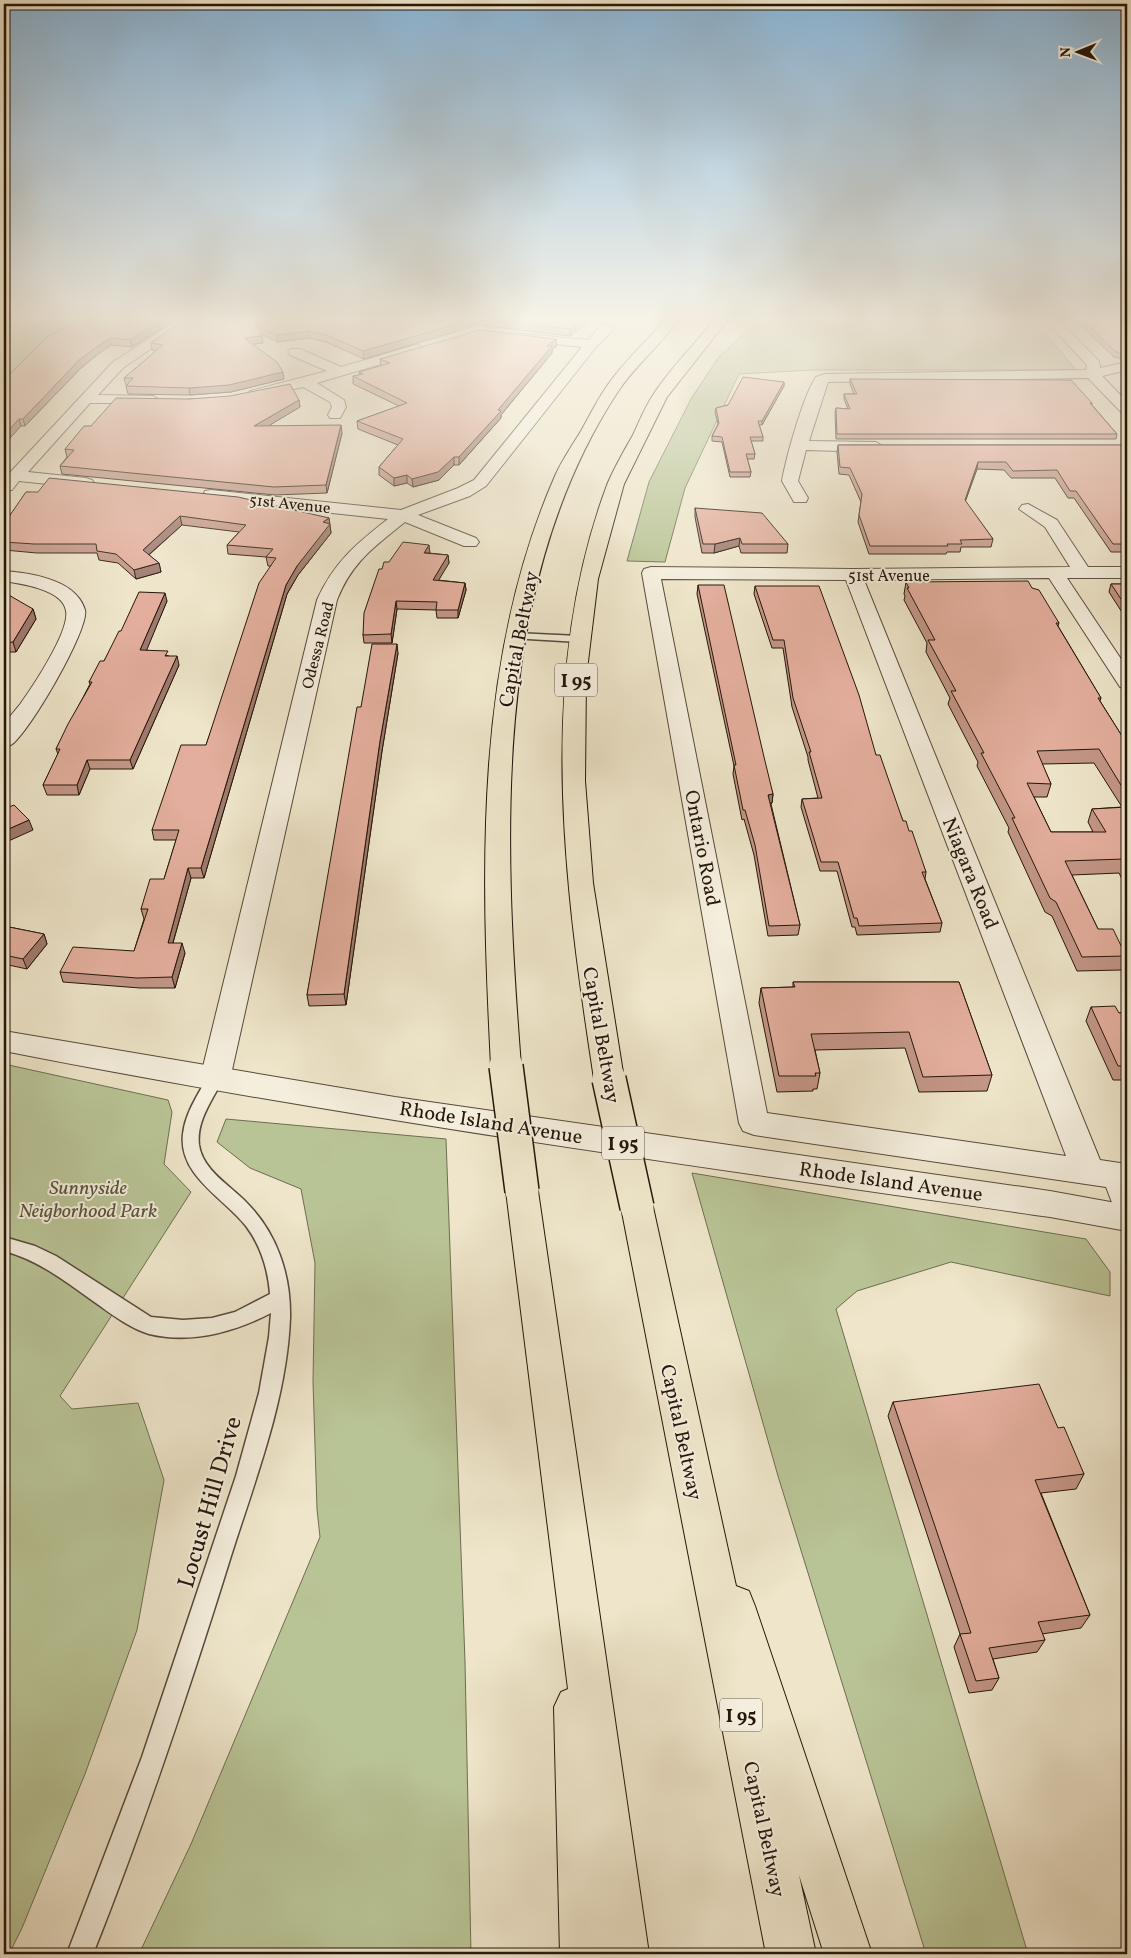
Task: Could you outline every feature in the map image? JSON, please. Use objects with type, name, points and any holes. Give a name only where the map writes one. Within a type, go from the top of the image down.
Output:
[{"type":"highway","name":"Capital Beltway","points":[[601,408],[574,455],[551,506],[530,573],[515,636],[503,728],[496,884],[498,966],[506,1066],[625,1954]]},
{"type":"highway","name":"Capital Beltway","points":[[652,408],[626,460],[604,520],[590,576],[579,639],[573,710],[574,792],[590,965],[609,1079],[791,1954]]},
{"type":"highway","points":[[691,1476],[848,1954]]},
{"type":"highway","points":[[571,1548],[585,1954]]},
{"type":"street","points":[[4,489],[78,408]]},
{"type":"street","points":[[335,415],[338,408]]},
{"type":"street","name":"Odessa Road","points":[[215,1079],[327,600],[337,576],[373,539],[403,515],[464,492],[480,483],[540,408]]},
{"type":"street","points":[[800,498],[790,481],[798,445],[811,408]]},
{"type":"street","points":[[798,445],[891,447]]},
{"type":"street","points":[[16,476],[100,484]]},
{"type":"street","name":"51st Avenue","points":[[198,494],[403,515],[470,542]]},
{"type":"street","points":[[1028,509],[1051,524],[1083,573]]},
{"type":"street","name":"51st Avenue","points":[[651,574],[853,575],[1127,572]]},
{"type":"street","name":"Ontario Road","points":[[651,574],[754,1123]]},
{"type":"street","points":[[1055,574],[1127,684]]},
{"type":"street","name":"Niagara Road","points":[[853,575],[1088,1172]]},
{"type":"street","points":[[4,576],[27,579],[60,592],[73,605],[76,618],[66,644],[43,685],[13,730],[4,740]]},
{"type":"street","name":"Rhode Island Avenue","points":[[4,1042],[215,1079],[449,1116],[1050,1204],[1127,1218]]},
{"type":"street","name":"Rhode Island Avenue","points":[[754,1123],[1088,1172],[1125,1185]]},
{"type":"lane","points":[[515,636],[579,639]]},
{"type":"lane","name":"Locust Hill Drive","points":[[80,1954],[123,1847],[185,1672],[235,1509],[265,1401],[279,1336],[280,1298],[274,1257],[262,1232],[197,1164],[191,1146],[192,1126],[215,1079]]},
{"type":"lane","points":[[4,1244],[28,1249],[56,1264],[101,1297],[147,1324],[186,1330],[222,1326],[254,1314],[280,1298]]},
{"type":"green space","points":[[686,408],[723,408],[685,488],[665,562],[627,561],[649,482]]},
{"type":"green space","name":"Sunnyside Neigborhood Park","points":[[4,1064],[168,1100],[172,1112],[164,1164],[191,1192],[60,1396],[72,1409],[138,1403],[164,1480],[137,1630],[85,1774],[22,1928],[9,1954],[4,1954]]},
{"type":"green space","points":[[226,1119],[446,1139],[465,1662],[471,1954],[139,1954],[191,1844],[320,1537],[317,1509],[313,1382],[315,1263],[301,1189],[250,1168],[217,1142]]},
{"type":"green space","points":[[692,1173],[1086,1239],[1110,1272],[1110,1296],[951,1262],[857,1291],[836,1309],[1028,1954],[926,1954],[778,1476]]},
{"type":"building","points":[[4,408],[33,408],[23,419],[19,419],[4,435]]},
{"type":"building","points":[[107,408],[285,408],[254,426],[341,425],[326,485],[274,487],[60,466],[74,450],[65,449],[84,426],[91,426]]},
{"type":"building","points":[[392,408],[499,408],[498,410],[501,411],[459,457],[454,457],[438,472],[412,479],[407,475],[394,478],[379,467],[403,439],[357,421]]},
{"type":"building","points":[[716,408],[769,408],[762,421],[758,421],[763,437],[750,437],[755,454],[746,454],[751,472],[730,472],[722,437],[712,436],[719,423]]},
{"type":"building","points":[[836,408],[1095,408],[1117,434],[837,434]]},
{"type":"building","points":[[838,445],[1127,445],[1127,544],[1113,544],[1076,491],[1070,491],[1057,470],[1013,471],[1006,462],[978,462],[965,500],[993,539],[960,540],[962,544],[947,544],[948,546],[870,546],[859,515],[862,494],[850,468],[840,467]]},
{"type":"building","points":[[49,478],[238,497],[329,518],[323,522],[330,524],[297,566],[286,585],[201,868],[188,868],[168,943],[182,943],[172,977],[137,978],[60,972],[73,947],[134,951],[148,909],[141,909],[150,879],[164,879],[179,830],[152,830],[181,745],[206,745],[259,583],[276,558],[266,557],[273,549],[227,545],[246,525],[180,516],[143,550],[159,563],[134,570],[116,554],[97,551],[96,544],[4,542],[4,524],[26,492],[38,492]]},
{"type":"building","points":[[695,508],[762,513],[788,544],[742,544],[740,538],[715,544],[703,544]]},
{"type":"building","points":[[403,542],[429,545],[424,553],[448,555],[433,580],[465,583],[458,610],[436,610],[437,602],[396,601],[391,634],[363,635],[364,613],[379,569],[382,569],[384,562],[389,562]]},
{"type":"building","points":[[1028,581],[1032,588],[1039,590],[1059,623],[1056,623],[1101,698],[1098,698],[1127,744],[1127,795],[1099,749],[1037,751],[1051,784],[1027,783],[1051,832],[1106,832],[1092,809],[1127,807],[1127,866],[1124,859],[1065,861],[1098,929],[1113,929],[1126,956],[1082,957],[1056,902],[1050,898],[1012,818],[1015,818],[981,753],[984,753],[951,691],[956,691],[928,640],[935,640],[907,588],[909,588],[906,582]]},
{"type":"building","points":[[1111,584],[1127,584],[1127,608]]},
{"type":"building","points":[[698,585],[724,585],[773,794],[768,795],[800,925],[769,926],[755,845],[745,810],[743,810],[734,765],[736,765]]},
{"type":"building","points":[[755,586],[819,586],[859,695],[876,755],[880,755],[903,821],[906,821],[909,831],[912,831],[926,872],[922,872],[942,923],[859,926],[857,918],[854,918],[838,862],[821,862],[802,799],[822,798],[809,752],[811,752],[793,698],[784,640],[773,640]]},
{"type":"building","points":[[139,592],[165,593],[140,650],[168,651],[165,656],[177,656],[130,760],[87,760],[77,785],[43,785],[60,749],[56,749],[68,724],[92,682],[89,682],[100,661],[104,661],[119,631],[121,631]]},
{"type":"building","points":[[7,594],[33,609],[13,642],[4,643],[4,600]]},
{"type":"building","points":[[372,644],[397,644],[380,741],[344,994],[307,995],[357,707],[361,707]]},
{"type":"building","points":[[14,805],[29,820],[4,831],[4,809]]},
{"type":"building","points":[[4,926],[44,934],[23,959],[4,955]]},
{"type":"building","points":[[793,982],[959,982],[992,1075],[923,1077],[909,1032],[811,1034],[820,1073],[815,1073],[816,1076],[779,1076],[761,988],[795,987]]},
{"type":"building","points":[[1115,1006],[1119,1013],[1127,1012],[1127,1066],[1118,1066],[1091,1007]]},
{"type":"building","points":[[1039,1384],[1058,1428],[1064,1427],[1084,1474],[1035,1480],[1090,1615],[1038,1622],[1045,1640],[989,1648],[999,1678],[976,1681],[960,1634],[971,1633],[893,1402]]}]
